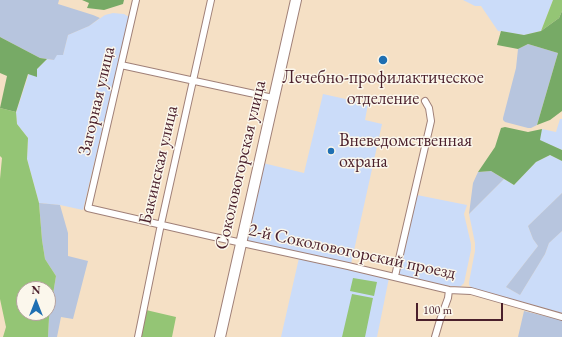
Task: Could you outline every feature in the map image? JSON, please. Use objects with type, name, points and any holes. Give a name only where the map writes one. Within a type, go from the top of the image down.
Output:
[{"type":"main road","name":"Соколовогорская улица","points":[[220,337],[296,0]]},
{"type":"street","name":"Загорная улица","points":[[88,208],[136,0]]},
{"type":"street","name":"Бакинская улица","points":[[138,337],[161,224],[211,0]]},
{"type":"street","points":[[121,65],[273,98]]},
{"type":"street","points":[[395,276],[431,121],[429,108],[425,101]]},
{"type":"street","name":"2-й Соколовогорский проезд","points":[[88,208],[395,276],[449,290],[471,291],[562,317]]},
{"type":"street","points":[[435,337],[448,298],[449,290]]},
{"type":"shaded area","points":[[0,0],[59,0],[58,4],[100,18],[89,26],[68,35],[63,55],[57,55],[54,60],[40,58],[0,37]]},
{"type":"shaded area","points":[[463,0],[553,0],[541,31],[524,35],[498,31],[481,6],[475,6]]},
{"type":"shaded area","points":[[113,13],[124,14],[129,17],[83,210],[60,205],[39,203],[27,159],[28,138],[17,124],[16,113],[29,73],[37,69],[47,59],[53,60],[57,55],[63,55],[68,35],[89,26],[105,15]]},
{"type":"shaded area","points":[[528,44],[558,53],[537,125],[531,128],[505,122],[503,120],[516,68],[518,49]]},
{"type":"shaded area","points":[[323,94],[368,104],[365,120],[382,124],[351,264],[248,242],[246,240],[263,163],[304,173]]},
{"type":"shaded area","points":[[560,119],[562,119],[562,150],[539,140],[542,129],[556,132]]},
{"type":"shaded area","points":[[550,155],[562,161],[562,193],[528,226],[533,239],[538,246],[506,287],[520,295],[545,254],[549,243],[562,231],[562,313],[472,288],[469,285],[475,243],[469,214],[504,179],[514,185],[536,162]]},
{"type":"shaded area","points":[[491,171],[504,179],[469,214],[473,183],[478,172]]},
{"type":"shaded area","points":[[562,193],[562,231],[549,243],[545,254],[520,295],[506,287],[538,246],[533,239],[528,226]]},
{"type":"shaded area","points":[[417,195],[467,205],[464,214],[471,250],[464,283],[460,287],[443,285],[399,275]]},
{"type":"shaded area","points":[[39,203],[60,205],[68,233],[68,256],[88,261],[73,319],[61,317],[57,337],[48,337],[49,321],[56,321],[56,276],[45,259]]},
{"type":"shaded area","points":[[299,258],[389,278],[377,337],[281,337]]},
{"type":"shaded area","points":[[524,311],[562,320],[562,337],[518,337]]},
{"type":"green space","points":[[82,0],[124,0],[123,4],[104,10],[87,8],[89,3]]},
{"type":"green space","points":[[553,0],[562,0],[562,11],[559,18],[541,31]]},
{"type":"green space","points":[[562,11],[562,111],[550,120],[537,125],[558,53],[528,44],[518,49],[497,45],[501,31],[524,35],[541,31],[559,18]]},
{"type":"green space","points":[[0,37],[40,58],[47,59],[37,69],[37,77],[28,74],[16,112],[0,108],[7,76],[0,73]]},
{"type":"green space","points":[[0,108],[16,112],[17,124],[28,138],[27,159],[39,203],[45,259],[56,276],[55,281],[16,281],[16,321],[49,321],[48,337],[3,337],[6,327],[0,299],[0,179],[2,158],[0,156]]},
{"type":"green space","points":[[505,127],[528,132],[542,129],[540,140],[562,150],[562,161],[550,155],[536,162],[514,185],[491,171],[478,172],[495,147],[501,128]]},
{"type":"green space","points":[[353,278],[377,282],[374,296],[350,291]]},
{"type":"green space","points":[[352,294],[373,298],[365,337],[342,337]]},
{"type":"green space","points":[[146,310],[176,317],[172,337],[140,337]]},
{"type":"place","name":"Лечебно-профилактическое отделение","points":[[383,60]]},
{"type":"place","name":"Вневедомственная охрана","points":[[331,151]]}]
